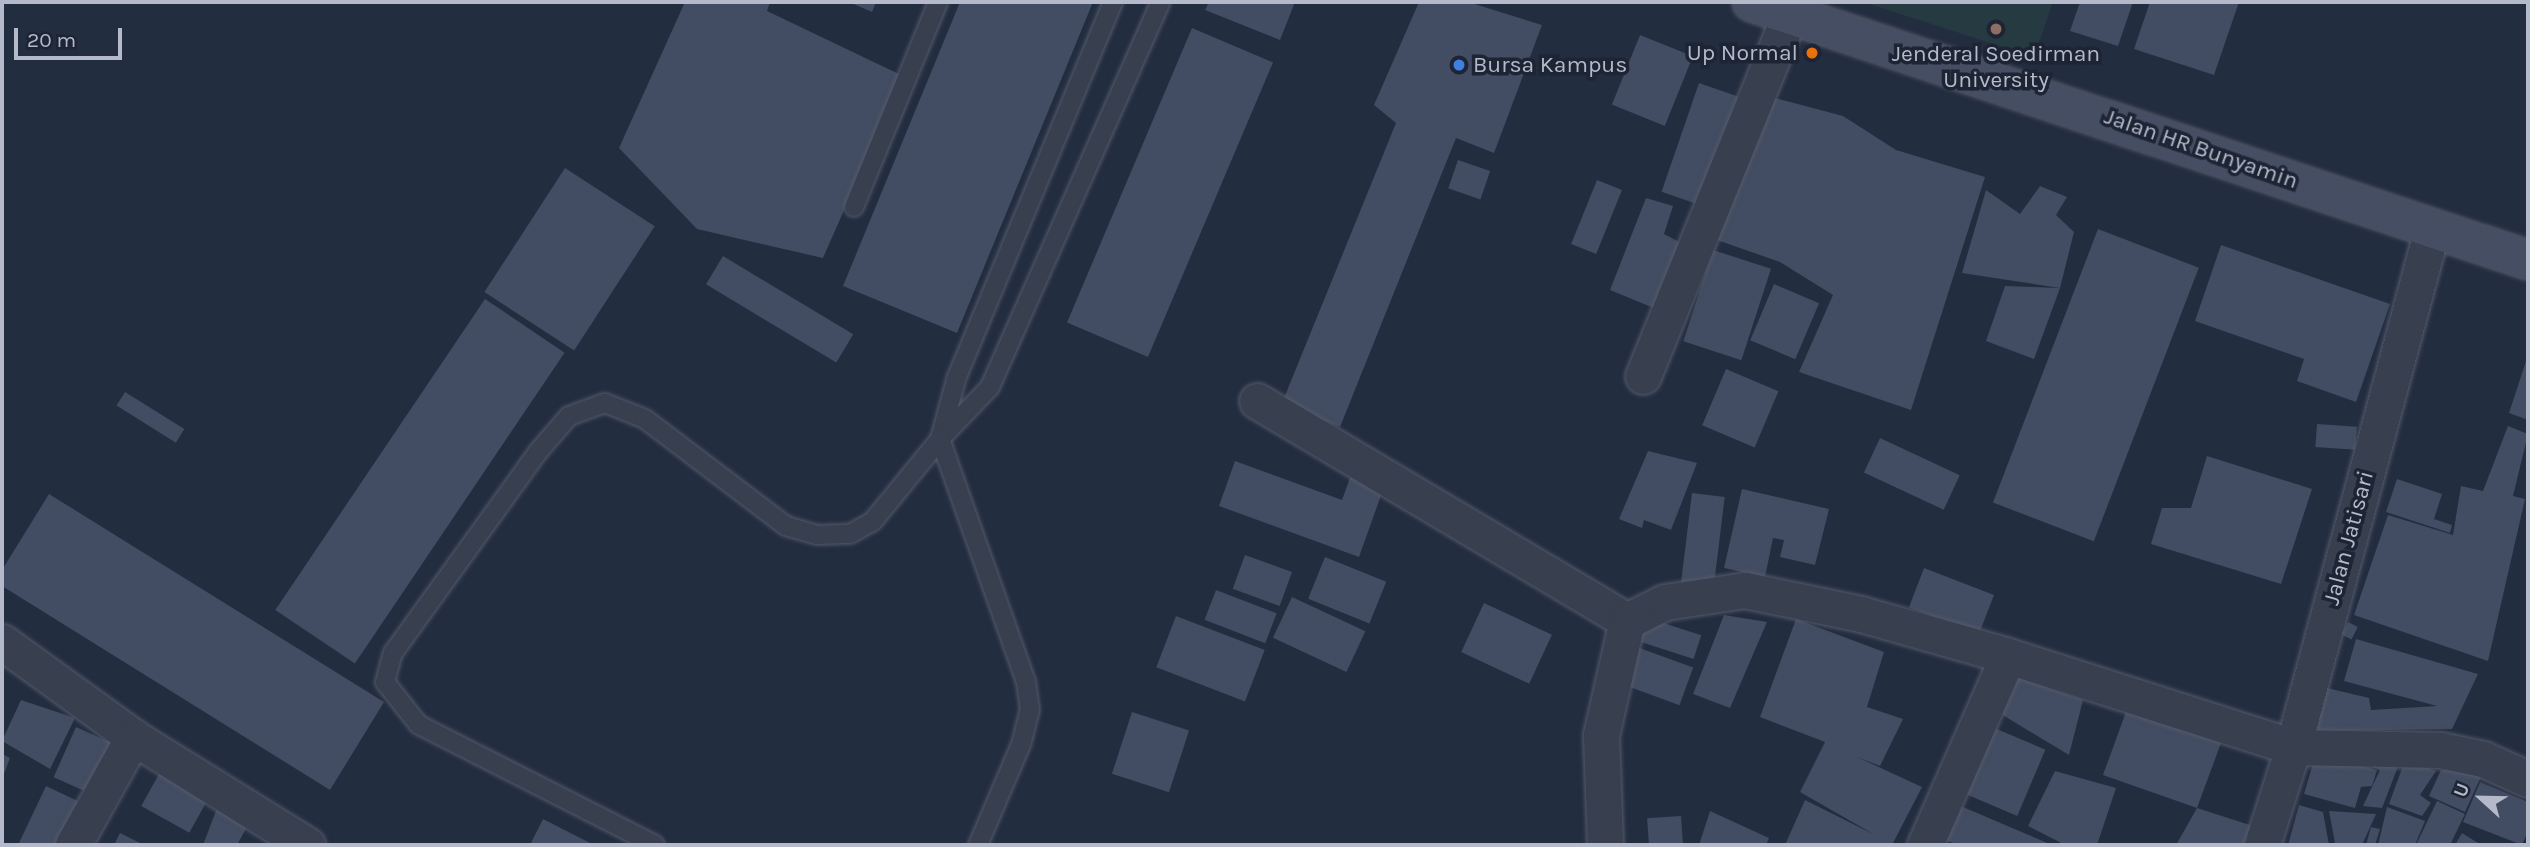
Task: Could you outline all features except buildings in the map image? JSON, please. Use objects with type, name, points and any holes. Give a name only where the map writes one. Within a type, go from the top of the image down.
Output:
[{"type":"main road","name":"Jalan HR Bunyamin","points":[[1752,2],[2528,260]]},
{"type":"street","points":[[1643,376],[1790,14]]},
{"type":"street","name":"Jalan Jatisari","points":[[2262,845],[2293,747],[2432,229]]},
{"type":"street","points":[[1257,401],[1627,621]]},
{"type":"street","points":[[1627,621],[1665,602],[1745,590],[1861,614],[2008,656],[2293,747],[2440,750],[2483,759],[2528,779]]},
{"type":"street","points":[[1605,845],[1601,735],[1627,621]]},
{"type":"street","points":[[2,642],[264,834],[307,845]]},
{"type":"street","points":[[1925,845],[2008,656]]},
{"type":"street","points":[[73,845],[133,737]]},
{"type":"lane","points":[[854,207],[939,2]]},
{"type":"lane","points":[[978,845],[1022,741],[1030,709],[1026,682],[940,439],[956,380],[1113,2]]},
{"type":"lane","points":[[655,845],[418,723],[385,682],[393,653],[569,416],[605,402],[645,419],[786,526],[817,536],[850,534],[873,521],[940,439],[990,387],[1161,2]]},
{"type":"green space","name":"Jenderal Soedirman University","points":[[1863,2],[2053,2],[2034,57]]},
{"type":"place","name":"Jenderal Soedirman University","points":[[1996,29]]},
{"type":"place","name":"Up Normal","points":[[1812,53]]},
{"type":"place","name":"Bursa Kampus","points":[[1459,65]]}]
